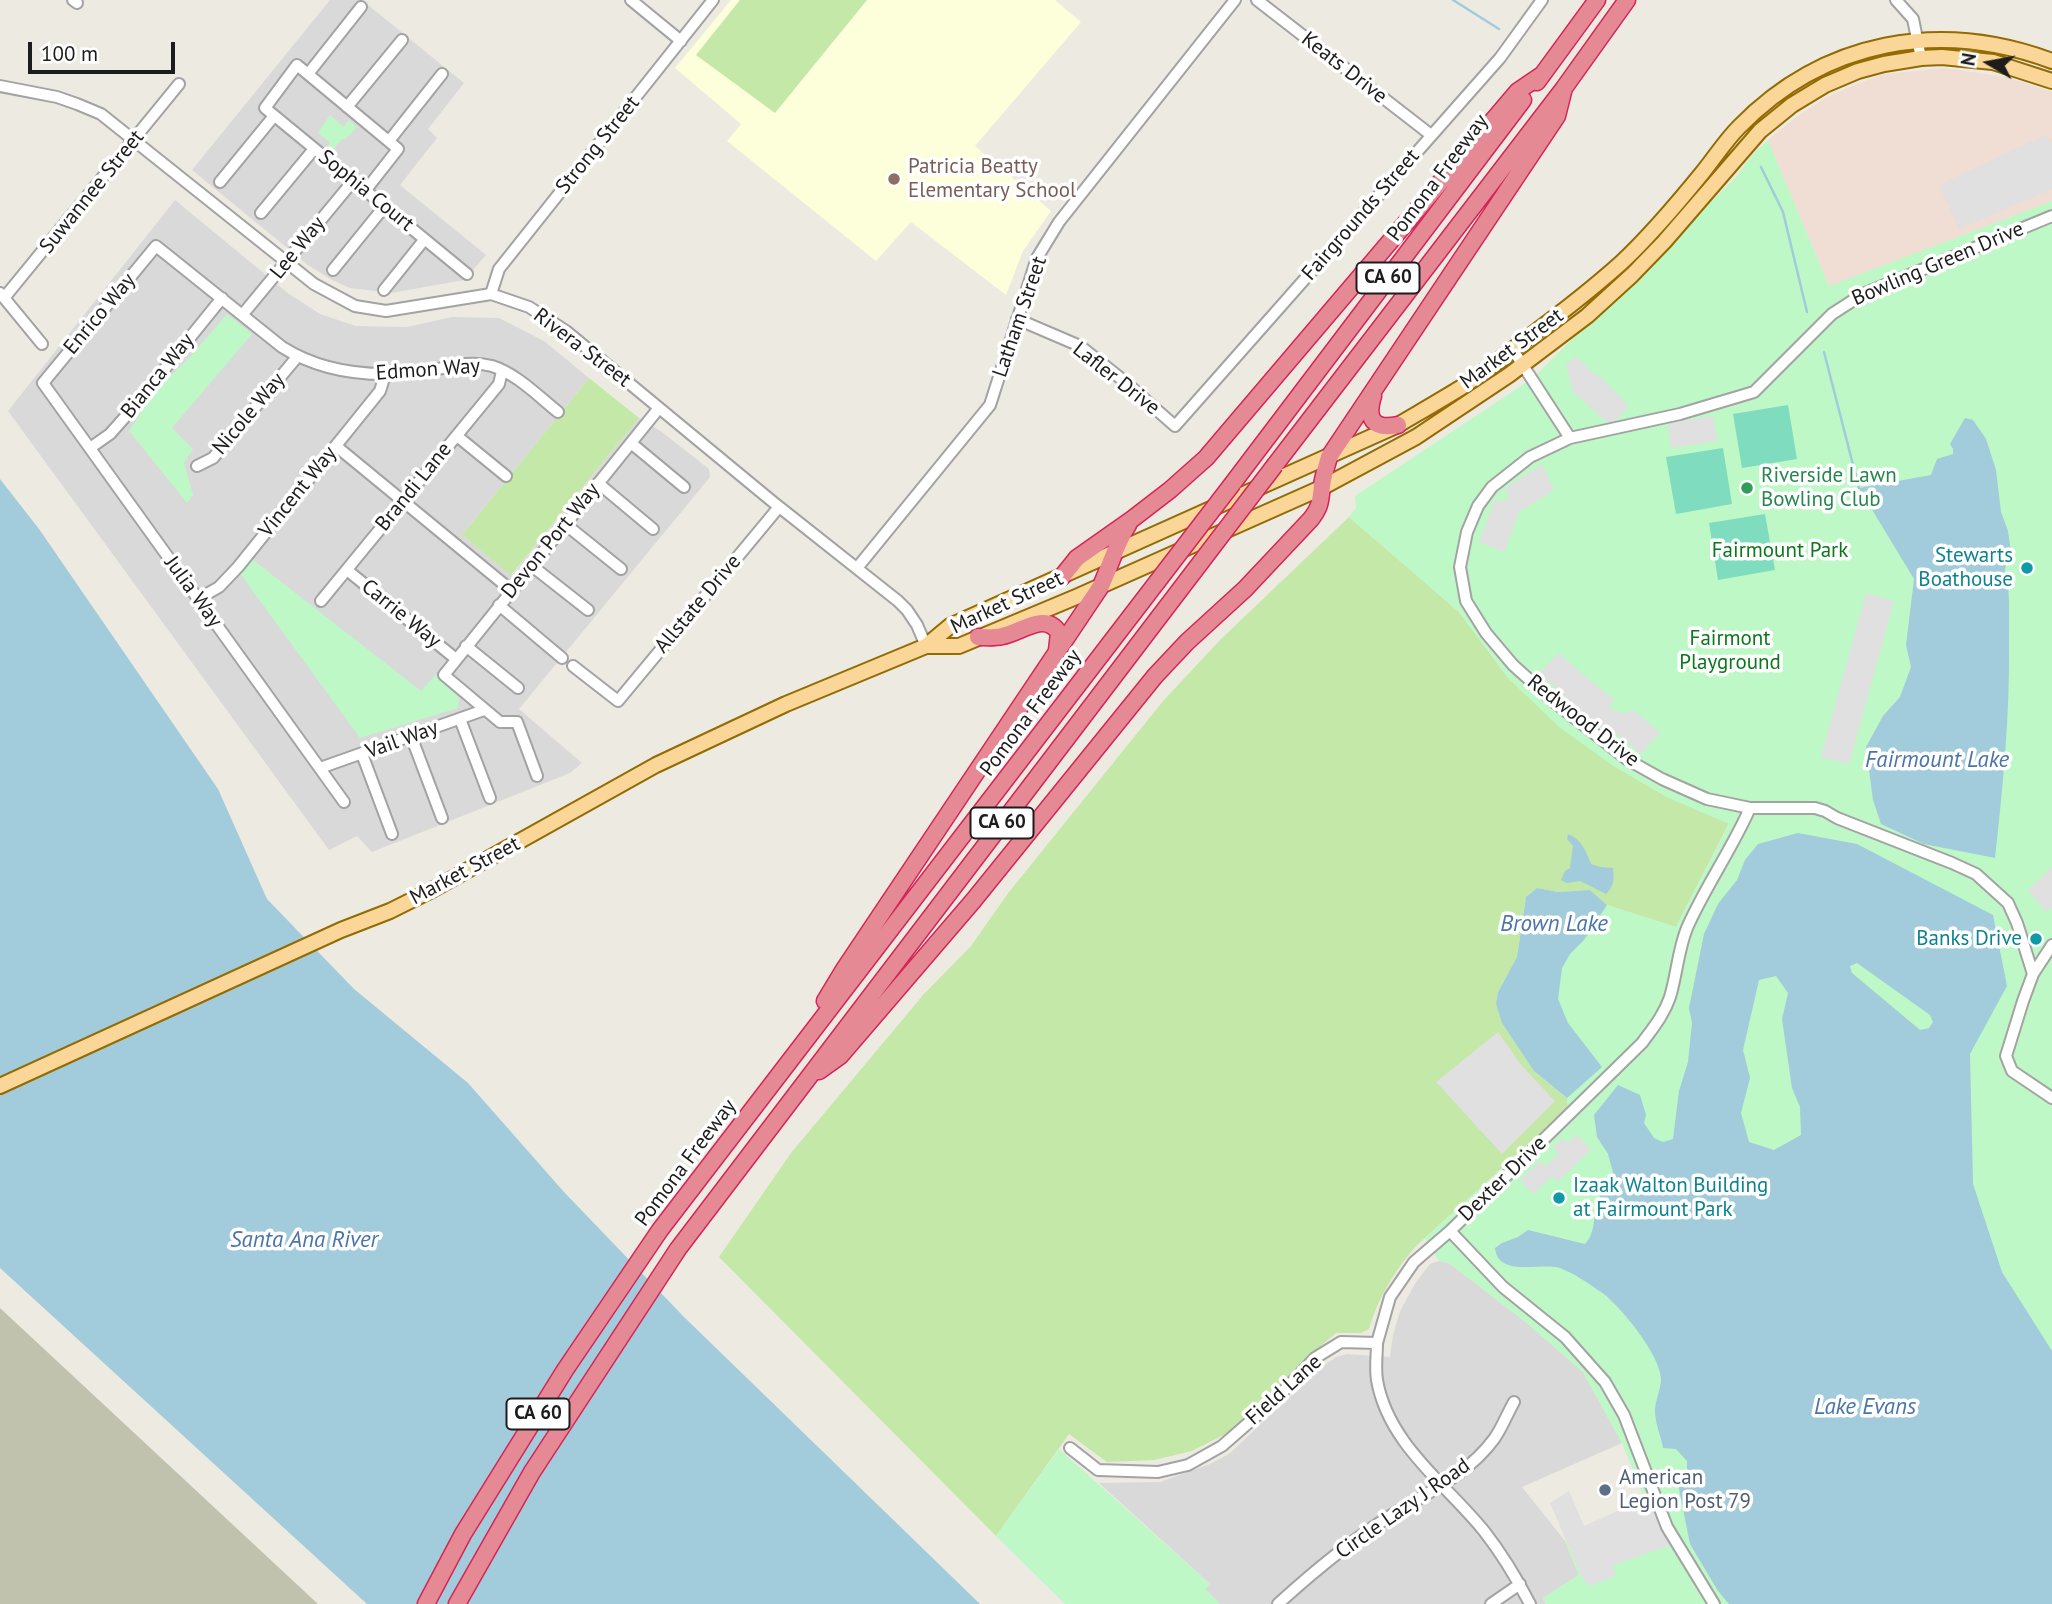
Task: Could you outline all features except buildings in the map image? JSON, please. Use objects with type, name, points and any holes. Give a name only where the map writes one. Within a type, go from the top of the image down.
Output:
[{"type":"highway","name":"Pomona Freeway","points":[[426,1604],[463,1535],[565,1370],[660,1230],[1233,483],[1597,0]]},
{"type":"highway","name":"Pomona Freeway","points":[[457,1604],[539,1461],[678,1249],[1564,88],[1627,0]]},
{"type":"highway","points":[[1060,578],[1077,558],[1170,491],[1206,458],[1518,91],[1543,74]]},
{"type":"highway","points":[[803,1083],[840,1056],[972,901],[1155,676],[1187,642],[1245,589],[1311,519],[1321,502],[1321,488],[1329,457],[1557,116],[1564,88]]},
{"type":"highway","points":[[1375,388],[1370,405],[1372,418],[1381,427],[1398,425]]},
{"type":"highway","points":[[790,1061],[845,968],[1101,586],[1119,540],[1131,520]]},
{"type":"highway","points":[[978,637],[1002,636],[1046,622],[1059,633],[1057,650]]},
{"type":"main road","name":"Market Street","points":[[0,1086],[341,930],[390,911],[656,765],[786,704],[926,646],[950,626],[1398,425],[1463,386],[1577,300],[1622,262],[1662,222],[1738,128],[1765,103],[1824,67],[1880,45],[1953,39],[2019,50],[2052,61]]},
{"type":"main road","name":"Market Street","points":[[926,646],[958,646],[1101,586],[1321,488],[1416,437],[1523,365],[1581,321],[1632,275],[1680,225],[1760,131],[1793,104],[1825,85],[1884,64],[1922,58],[1956,57],[2007,66],[2052,81]]},
{"type":"street","points":[[631,0],[681,41]]},
{"type":"street","name":"Strong Street","points":[[491,294],[499,269],[713,0]]},
{"type":"street","name":"Latham Street","points":[[857,568],[990,405],[1037,258],[1059,222],[1235,0]]},
{"type":"street","name":"Keats Drive","points":[[1257,0],[1431,135]]},
{"type":"street","name":"Fairgrounds Street","points":[[1175,426],[1500,58],[1542,0]]},
{"type":"street","points":[[1903,2],[1913,19],[1922,58]]},
{"type":"street","points":[[308,74],[360,7]]},
{"type":"street","points":[[347,107],[402,40]]},
{"type":"street","points":[[220,182],[269,112],[297,65],[398,149],[365,191]]},
{"type":"street","points":[[389,141],[442,74]]},
{"type":"street","name":"Suwannee Street","points":[[2,296],[179,84]]},
{"type":"street","name":"Rivera Street","points":[[0,86],[57,97],[101,114],[314,284],[355,306],[386,311],[491,294],[529,307],[566,331],[907,610],[926,646]]},
{"type":"street","name":"Sophia Court","points":[[269,112],[467,274]]},
{"type":"street","points":[[261,213],[314,149]]},
{"type":"street","name":"Lee Way","points":[[243,314],[353,181]]},
{"type":"street","points":[[333,270],[384,206]]},
{"type":"street","name":"Bowling Green Drive","points":[[1570,439],[1680,414],[1754,392],[1822,324],[1863,294],[2052,216]]},
{"type":"street","points":[[384,290],[424,240]]},
{"type":"street","name":"Edmon Way","points":[[156,246],[282,348],[316,365],[385,375],[480,364],[513,375],[558,412]]},
{"type":"street","name":"Enrico Way","points":[[43,383],[156,246]]},
{"type":"street","points":[[2,296],[42,344]]},
{"type":"street","name":"Bianca Way","points":[[90,448],[110,435],[222,298]]},
{"type":"street","name":"Lafler Drive","points":[[1017,319],[1080,346],[1175,426]]},
{"type":"street","points":[[1513,350],[1570,439]]},
{"type":"street","name":"Nicole Way","points":[[197,466],[214,458],[297,357]]},
{"type":"street","name":"Brandi Lane","points":[[321,601],[499,384],[502,370]]},
{"type":"street","name":"Vincent Way","points":[[198,599],[219,587],[237,567],[380,391],[385,375]]},
{"type":"street","name":"Julia Way","points":[[43,383],[344,802]]},
{"type":"street","name":"Devon Port Way","points":[[484,710],[444,675],[659,408]]},
{"type":"street","points":[[457,436],[506,476]]},
{"type":"street","name":"Redwood Drive","points":[[1570,439],[1530,457],[1492,487],[1478,506],[1466,532],[1460,567],[1466,601],[1486,632],[1513,665],[1553,701],[1628,760],[1662,779],[1707,799],[1750,808],[1815,808],[1825,811],[1976,874],[2008,903],[2033,974]]},
{"type":"street","points":[[631,443],[684,487]]},
{"type":"street","points":[[336,446],[511,590]]},
{"type":"street","points":[[598,483],[653,529]]},
{"type":"street","name":"Allstate Drive","points":[[573,666],[618,701],[779,507]]},
{"type":"street","points":[[565,524],[621,569]]},
{"type":"street","points":[[531,566],[588,611]]},
{"type":"street","name":"Carrie Way","points":[[346,570],[456,659]]},
{"type":"street","points":[[499,606],[562,658]]},
{"type":"street","points":[[466,646],[519,688]]},
{"type":"street","points":[[484,710],[500,722],[517,722],[537,776]]},
{"type":"street","name":"Vail Way","points":[[320,768],[484,710]]},
{"type":"street","points":[[460,719],[490,798]]},
{"type":"street","points":[[411,736],[442,818]]},
{"type":"street","points":[[362,754],[392,834]]},
{"type":"street","name":"Dexter Drive","points":[[1714,1604],[1667,1527],[1623,1415],[1605,1382],[1565,1336],[1503,1287],[1450,1231],[1642,1043],[1661,1019],[1670,996],[1682,940],[1697,905],[1735,840],[1750,808]]},
{"type":"street","points":[[2052,944],[2033,974],[2006,1056],[2012,1071],[2052,1098]]},
{"type":"street","points":[[1450,1231],[1414,1262],[1390,1297],[1377,1343],[1377,1379],[1389,1419],[1411,1450],[1484,1531],[1520,1584],[1530,1604]]},
{"type":"street","name":"Field Lane","points":[[1070,1448],[1098,1470],[1158,1472],[1188,1465],[1222,1446],[1276,1398],[1315,1358],[1332,1347],[1341,1342],[1377,1343]]},
{"type":"street","name":"Circle Lazy J Road","points":[[1278,1604],[1307,1577],[1386,1519],[1470,1466],[1494,1439],[1514,1402]]},
{"type":"street","points":[[1491,1604],[1520,1584]]},
{"type":"shaded area","points":[[330,0],[362,0],[464,83],[428,129],[437,138],[400,185],[486,255],[464,280],[391,293],[350,288],[308,265],[192,170]]},
{"type":"shaded area","name":"Patricia Beatty Elementary School","points":[[731,0],[1055,0],[1081,22],[975,146],[1051,211],[1023,251],[1006,295],[911,222],[876,261],[727,141],[741,124],[675,68]]},
{"type":"shaded area","points":[[1944,68],[2006,77],[2052,92],[2052,201],[1829,286],[1768,140],[1825,98],[1854,85],[1885,74]]},
{"type":"shaded area","points":[[2045,135],[2052,143],[2052,189],[1959,229],[1939,185]]},
{"type":"shaded area","points":[[175,200],[289,294],[320,314],[356,326],[407,327],[452,317],[499,318],[544,341],[589,378],[462,535],[512,575],[639,418],[662,432],[709,469],[710,477],[519,709],[582,763],[570,773],[372,852],[357,836],[329,850],[8,411]]},
{"type":"shaded area","points":[[1576,356],[1629,406],[1611,426],[1573,392],[1566,365]]},
{"type":"shaded area","points":[[1713,416],[1717,441],[1671,448],[1668,423]]},
{"type":"shaded area","points":[[1542,464],[1554,490],[1519,512],[1504,552],[1479,542],[1495,499],[1503,502],[1509,496],[1505,488]]},
{"type":"shaded area","points":[[1866,593],[1894,601],[1849,764],[1821,757]]},
{"type":"shaded area","points":[[1558,653],[1614,700],[1609,707],[1628,713],[1632,709],[1660,732],[1641,754],[1615,732],[1600,727],[1539,674]]},
{"type":"shaded area","points":[[2052,867],[2052,907],[2047,913],[2028,890]]},
{"type":"shaded area","points":[[1498,1032],[1522,1066],[1555,1101],[1502,1154],[1436,1082]]},
{"type":"shaded area","points":[[1576,1134],[1591,1149],[1558,1182],[1552,1176],[1533,1194],[1520,1180],[1540,1161],[1545,1166],[1558,1154],[1553,1147],[1562,1138],[1568,1143]]},
{"type":"shaded area","points":[[1439,1261],[1449,1263],[1527,1323],[1583,1372],[1622,1443],[1522,1487],[1565,1541],[1579,1575],[1543,1598],[1546,1604],[1220,1604],[1205,1589],[1209,1583],[1099,1483],[1160,1482],[1210,1464],[1229,1454],[1319,1369],[1336,1357],[1347,1354],[1390,1357],[1400,1311],[1416,1282],[1430,1264]]},
{"type":"shaded area","points":[[0,1308],[318,1604],[0,1604]]},
{"type":"shaded area","points":[[1651,1489],[1671,1545],[1613,1565],[1616,1576],[1589,1586],[1582,1577],[1550,1503],[1569,1491],[1584,1526],[1631,1505]]},
{"type":"green space","points":[[740,0],[867,0],[775,113],[696,55]]},
{"type":"green space","points":[[330,115],[344,127],[349,120],[357,127],[331,152],[327,149],[330,142],[318,133]]},
{"type":"green space","name":"Fairmount Park","points":[[1768,140],[1829,286],[2052,201],[2052,1604],[1546,1604],[1543,1598],[1579,1575],[1565,1541],[1649,1510],[1622,1443],[1583,1372],[1527,1323],[1449,1263],[1439,1261],[1425,1238],[1568,1108],[1567,1098],[1534,1071],[1502,1023],[1496,1004],[1498,992],[1517,957],[1526,897],[1537,888],[1558,892],[1590,890],[1607,905],[1676,927],[1729,824],[1669,798],[1612,765],[1559,727],[1509,679],[1459,612],[1349,517],[1356,508],[1355,496],[1533,378],[1736,177],[1752,155]]},
{"type":"green space","points":[[227,314],[252,334],[172,428],[193,449],[184,463],[193,495],[187,503],[129,431],[156,390],[190,357]]},
{"type":"green space","points":[[589,378],[639,418],[511,575],[462,535]]},
{"type":"green space","points":[[1788,405],[1797,459],[1742,468],[1733,414]]},
{"type":"green space","points":[[1723,448],[1732,504],[1676,514],[1666,457]]},
{"type":"green space","points":[[1765,514],[1775,570],[1718,580],[1709,523]]},
{"type":"green space","points":[[1349,517],[1459,612],[1509,679],[1612,765],[1669,798],[1729,823],[1676,927],[1607,905],[1590,890],[1558,892],[1537,888],[1526,897],[1517,957],[1498,992],[1534,1071],[1567,1098],[1568,1108],[1415,1247],[1388,1286],[1369,1329],[1361,1333],[1336,1333],[1302,1362],[1239,1427],[1192,1451],[1154,1460],[1107,1462],[1069,1434],[996,1536],[719,1257],[791,1153],[924,994],[971,946],[1009,892],[1164,700],[1220,640]]},
{"type":"green space","points":[[252,559],[421,691],[436,674],[459,698],[458,708],[360,738],[239,572]]},
{"type":"green space","points":[[1059,1449],[1210,1584],[1205,1589],[1220,1604],[1065,1604],[996,1536]]},
{"type":"water","name":"Fairmount Lake","points":[[1965,418],[1973,420],[1986,439],[1996,470],[2001,512],[2008,531],[2011,552],[2008,552],[2004,576],[2007,577],[2009,601],[2008,696],[1995,858],[1924,844],[1881,824],[1873,800],[1866,747],[1883,716],[1900,697],[1911,667],[1906,645],[1914,579],[1859,488],[1931,475],[1937,459],[1953,454],[1950,444]]},
{"type":"water","name":"Santa Ana River","points":[[0,479],[39,529],[218,789],[267,899],[354,989],[468,1083],[564,1192],[684,1317],[980,1604],[367,1604],[0,1268]]},
{"type":"water","name":"Lake Evans","points":[[1798,833],[1857,844],[1993,915],[2007,986],[1970,1054],[1973,1184],[2002,1272],[2052,1351],[2052,1604],[1729,1604],[1718,1591],[1690,1544],[1678,1484],[1687,1476],[1687,1461],[1676,1449],[1663,1448],[1655,1411],[1661,1379],[1647,1345],[1609,1299],[1576,1276],[1560,1268],[1512,1266],[1498,1257],[1495,1248],[1528,1230],[1585,1244],[1588,1240],[1604,1185],[1614,1176],[1608,1154],[1597,1137],[1594,1115],[1618,1085],[1640,1095],[1646,1115],[1644,1123],[1654,1138],[1663,1142],[1673,1139],[1679,1091],[1688,1062],[1692,1023],[1689,1008],[1704,934],[1718,904],[1737,880],[1745,860],[1758,844]],"holes":[[[1857,963],[1930,1015],[1933,1022],[1929,1028],[1920,1030],[1852,973],[1850,966]],[[1776,976],[1788,993],[1782,1019],[1792,1088],[1800,1107],[1801,1135],[1774,1150],[1749,1142],[1741,1113],[1750,1078],[1743,1050],[1759,980]]]},
{"type":"water","points":[[1568,834],[1580,842],[1591,864],[1613,868],[1613,882],[1606,894],[1580,881],[1567,883],[1561,880],[1565,871],[1570,868],[1573,846],[1567,839]]},
{"type":"water","name":"Brown Lake","points":[[1537,888],[1558,892],[1590,890],[1607,905],[1562,968],[1558,999],[1568,1023],[1602,1067],[1567,1098],[1534,1071],[1502,1023],[1496,1004],[1498,992],[1517,957],[1526,897]]},
{"type":"waterway","points":[[1453,0],[1499,29]]},
{"type":"waterway","points":[[1761,167],[1783,212],[1807,312]]},
{"type":"waterway","points":[[1824,352],[1859,488]]},
{"type":"place","name":"Patricia Beatty Elementary School","points":[[894,179]]},
{"type":"place","name":"Riverside Lawn Bowling Club","points":[[1747,488]]},
{"type":"place","name":"Stewarts Boathouse","points":[[2027,568]]},
{"type":"place","name":"Banks Drive","points":[[2036,939]]},
{"type":"place","name":"Izaak Walton Building at Fairmount Park","points":[[1559,1198]]},
{"type":"place","name":"American Legion Post 79","points":[[1605,1490]]},
{"type":"park label","name":"Fairmont Playground","points":[[1730,651]]}]
